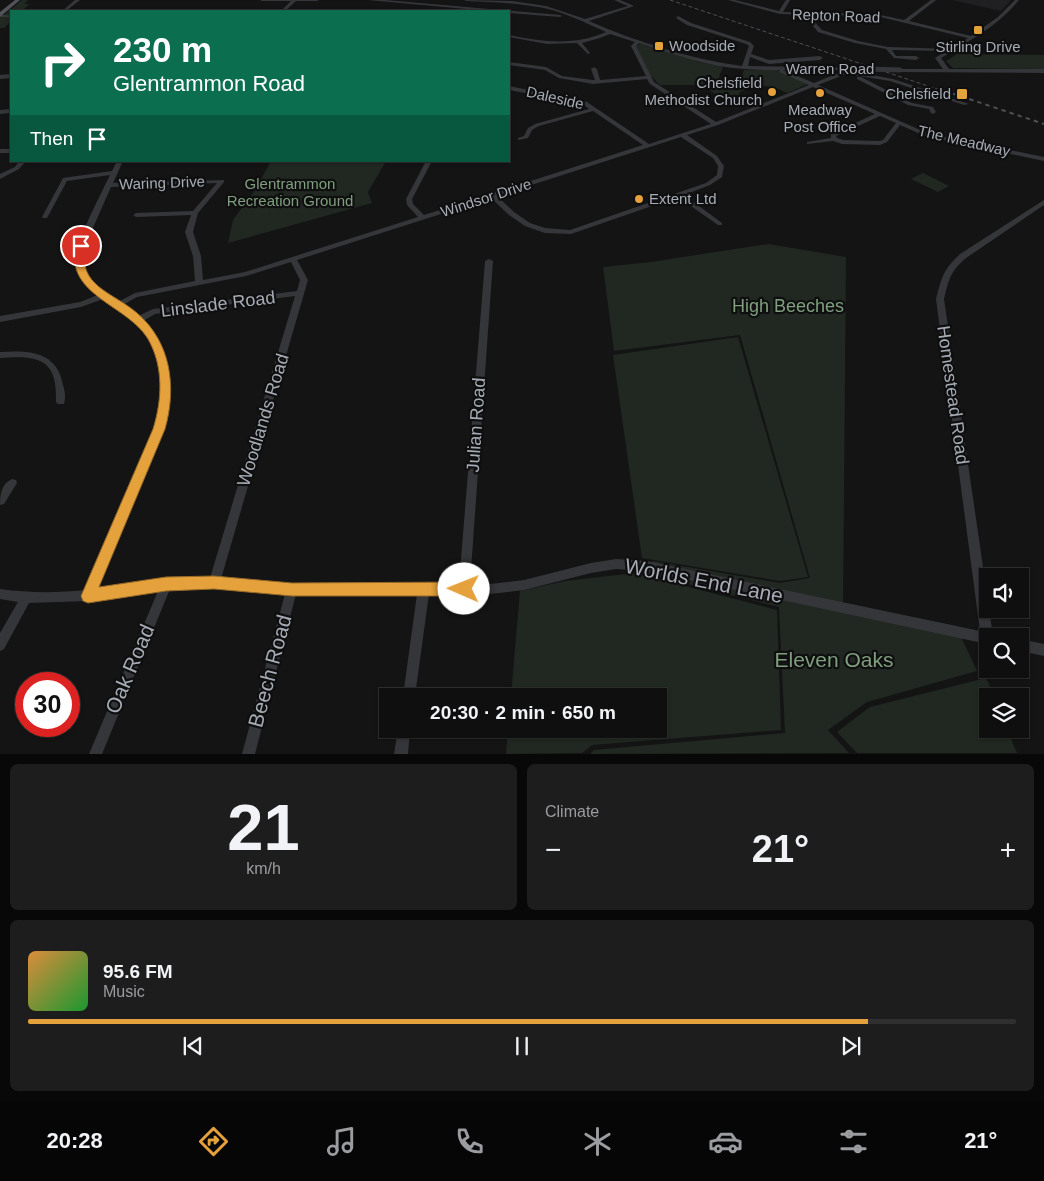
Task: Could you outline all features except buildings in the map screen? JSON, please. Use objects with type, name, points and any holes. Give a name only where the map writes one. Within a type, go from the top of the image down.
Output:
[{"type":"main road","points":[[0,16],[18,0]]},
{"type":"street","points":[[65,10],[78,0]]},
{"type":"street","points":[[262,0],[317,0]]},
{"type":"street","points":[[284,10],[295,0]]},
{"type":"street","name":"Warren Road","points":[[370,0],[394,4],[492,10]]},
{"type":"street","name":"Warren Road","points":[[466,0],[530,2],[561,11],[610,32],[697,60],[745,68],[844,71],[867,69],[1044,71]]},
{"type":"street","points":[[584,21],[632,6],[616,0]]},
{"type":"street","name":"Repton Road","points":[[730,0],[780,13],[864,14],[972,38]]},
{"type":"street","points":[[780,13],[788,0]]},
{"type":"street","points":[[905,22],[934,0]]},
{"type":"street","points":[[492,10],[498,1]]},
{"type":"street","points":[[1008,1],[1016,1]]},
{"type":"street","points":[[947,70],[938,58],[972,38],[1007,13],[1016,1]]},
{"type":"street","name":"Warren Road","points":[[510,11],[550,14],[592,25]]},
{"type":"street","points":[[806,14],[820,31],[857,42],[888,48],[951,50]]},
{"type":"street","points":[[678,16],[689,24],[748,43],[752,46],[745,68]]},
{"type":"street","points":[[510,36],[536,41],[578,41],[592,39],[610,32]]},
{"type":"street","points":[[578,41],[588,53]]},
{"type":"street","points":[[638,41],[633,46],[647,77],[659,89],[716,124]]},
{"type":"street","points":[[888,48],[894,57],[916,58]]},
{"type":"street","points":[[748,55],[769,62],[820,58]]},
{"type":"street","points":[[510,62],[546,69],[561,78],[598,82],[647,77]]},
{"type":"street","points":[[594,69],[598,82]]},
{"type":"street","name":"The Meadway","points":[[777,69],[925,134],[1044,159]]},
{"type":"street","points":[[844,71],[891,80],[966,104]]},
{"type":"street","points":[[844,71],[910,104],[930,108],[934,112]]},
{"type":"street","name":"Windsor Drive","points":[[118,305],[135,295],[246,274],[493,196],[716,124],[844,71]]},
{"type":"street","name":"Daleside","points":[[510,88],[574,100],[594,109],[648,146]]},
{"type":"street","points":[[520,139],[526,137],[530,129],[537,125],[594,109]]},
{"type":"street","points":[[834,139],[833,135],[880,114]]},
{"type":"street","points":[[809,143],[834,139],[842,142],[880,143],[900,123]]},
{"type":"street","points":[[493,196],[519,221],[532,228],[550,232],[572,232],[708,184],[720,176],[721,166],[715,157],[682,135]]},
{"type":"street","points":[[0,177],[17,168],[22,162]]},
{"type":"street","points":[[88,596],[156,436],[164,412],[166,387],[161,358],[153,338],[138,320],[103,296],[85,278],[78,256],[120,162]]},
{"type":"street","points":[[423,218],[410,205],[408,199],[428,162]]},
{"type":"street","points":[[45,217],[66,179],[114,173]]},
{"type":"street","name":"Waring Drive","points":[[109,185],[222,181],[195,213],[190,232],[197,256],[199,283]]},
{"type":"street","points":[[679,194],[720,224]]},
{"type":"street","name":"Homestead Road","points":[[986,628],[940,299],[945,279],[951,267],[963,256],[1044,202]]},
{"type":"street","points":[[136,215],[195,213]]},
{"type":"street","name":"Woodlands Road","points":[[214,583],[304,280],[293,258]]},
{"type":"street","name":"Julian Road","points":[[464,589],[489,261]]},
{"type":"street","name":"Linslade Road","points":[[138,320],[153,312],[300,293]]},
{"type":"street","points":[[0,319],[81,304],[103,296]]},
{"type":"street","points":[[0,355],[20,355],[47,362],[54,368],[61,402]]},
{"type":"street","points":[[0,501],[12,483]]},
{"type":"street","name":"Worlds End Lane","points":[[0,594],[26,598],[88,596],[166,584],[214,583],[292,589],[464,589],[512,587],[602,566],[635,564],[979,636]]},
{"type":"street","name":"Oak Road","points":[[95,754],[166,584]]},
{"type":"street","points":[[410,688],[424,588]]},
{"type":"street","name":"Beech Road","points":[[248,754],[292,589]]},
{"type":"street","points":[[0,645],[26,598]]},
{"type":"street","points":[[1029,647],[1044,650]]},
{"type":"street","points":[[401,754],[403,738]]},
{"type":"shaded area","points":[[952,0],[1011,0],[1001,11]]},
{"type":"green space","points":[[22,0],[28,0],[24,4],[29,4],[23,10],[10,10],[10,22],[4,28],[0,28],[0,18]]},
{"type":"green space","points":[[640,43],[696,61],[723,67],[719,77],[739,83],[744,70],[777,70],[808,84],[787,93],[769,86],[759,87],[740,92],[737,99],[720,96],[699,85],[660,85],[651,76],[636,47]]},
{"type":"green space","points":[[957,54],[1044,55],[1044,69],[953,68],[946,61]]},
{"type":"green space","name":"Glentrammon Recreation Ground","points":[[270,162],[385,162],[368,192],[372,203],[228,243],[233,220],[255,190]]},
{"type":"green space","points":[[923,173],[949,186],[938,192],[911,179]]},
{"type":"green space","name":"High Beeches","points":[[768,244],[846,257],[843,603],[956,626],[977,671],[867,702],[828,730],[849,753],[590,754],[594,750],[785,733],[779,607],[648,574],[653,561],[780,583],[810,578],[740,335],[614,351],[603,267],[651,262]]},
{"type":"green space","points":[[738,337],[808,577],[780,581],[642,558],[613,355]]},
{"type":"green space","points":[[635,573],[777,610],[781,730],[592,745],[582,753],[506,754],[507,738],[667,738],[667,688],[512,688],[520,591],[565,581]]},
{"type":"green space","points":[[986,678],[990,688],[979,688],[979,738],[1011,738],[1017,753],[857,753],[837,732],[870,707]]},
{"type":"railway","points":[[670,0],[949,93]]},
{"type":"railway","points":[[945,91],[1044,124]]},
{"type":"place","name":"Stirling Drive","points":[[978,30]]},
{"type":"place","name":"Woodside","points":[[659,46]]},
{"type":"place","name":"Chelsfield Methodist Church","points":[[772,92]]},
{"type":"place","name":"Meadway Post Office","points":[[820,93]]},
{"type":"place","name":"Chelsfield","points":[[962,94]]},
{"type":"place","name":"Extent Ltd","points":[[639,199]]},
{"type":"route","points":[[81,246],[78,259],[81,270],[88,282],[103,296],[133,315],[145,326],[153,338],[164,367],[166,387],[164,412],[159,429],[88,596],[166,584],[214,583],[292,589],[464,589]]},
{"type":"park label","name":"Eleven Oaks","points":[[834,660]]}]
